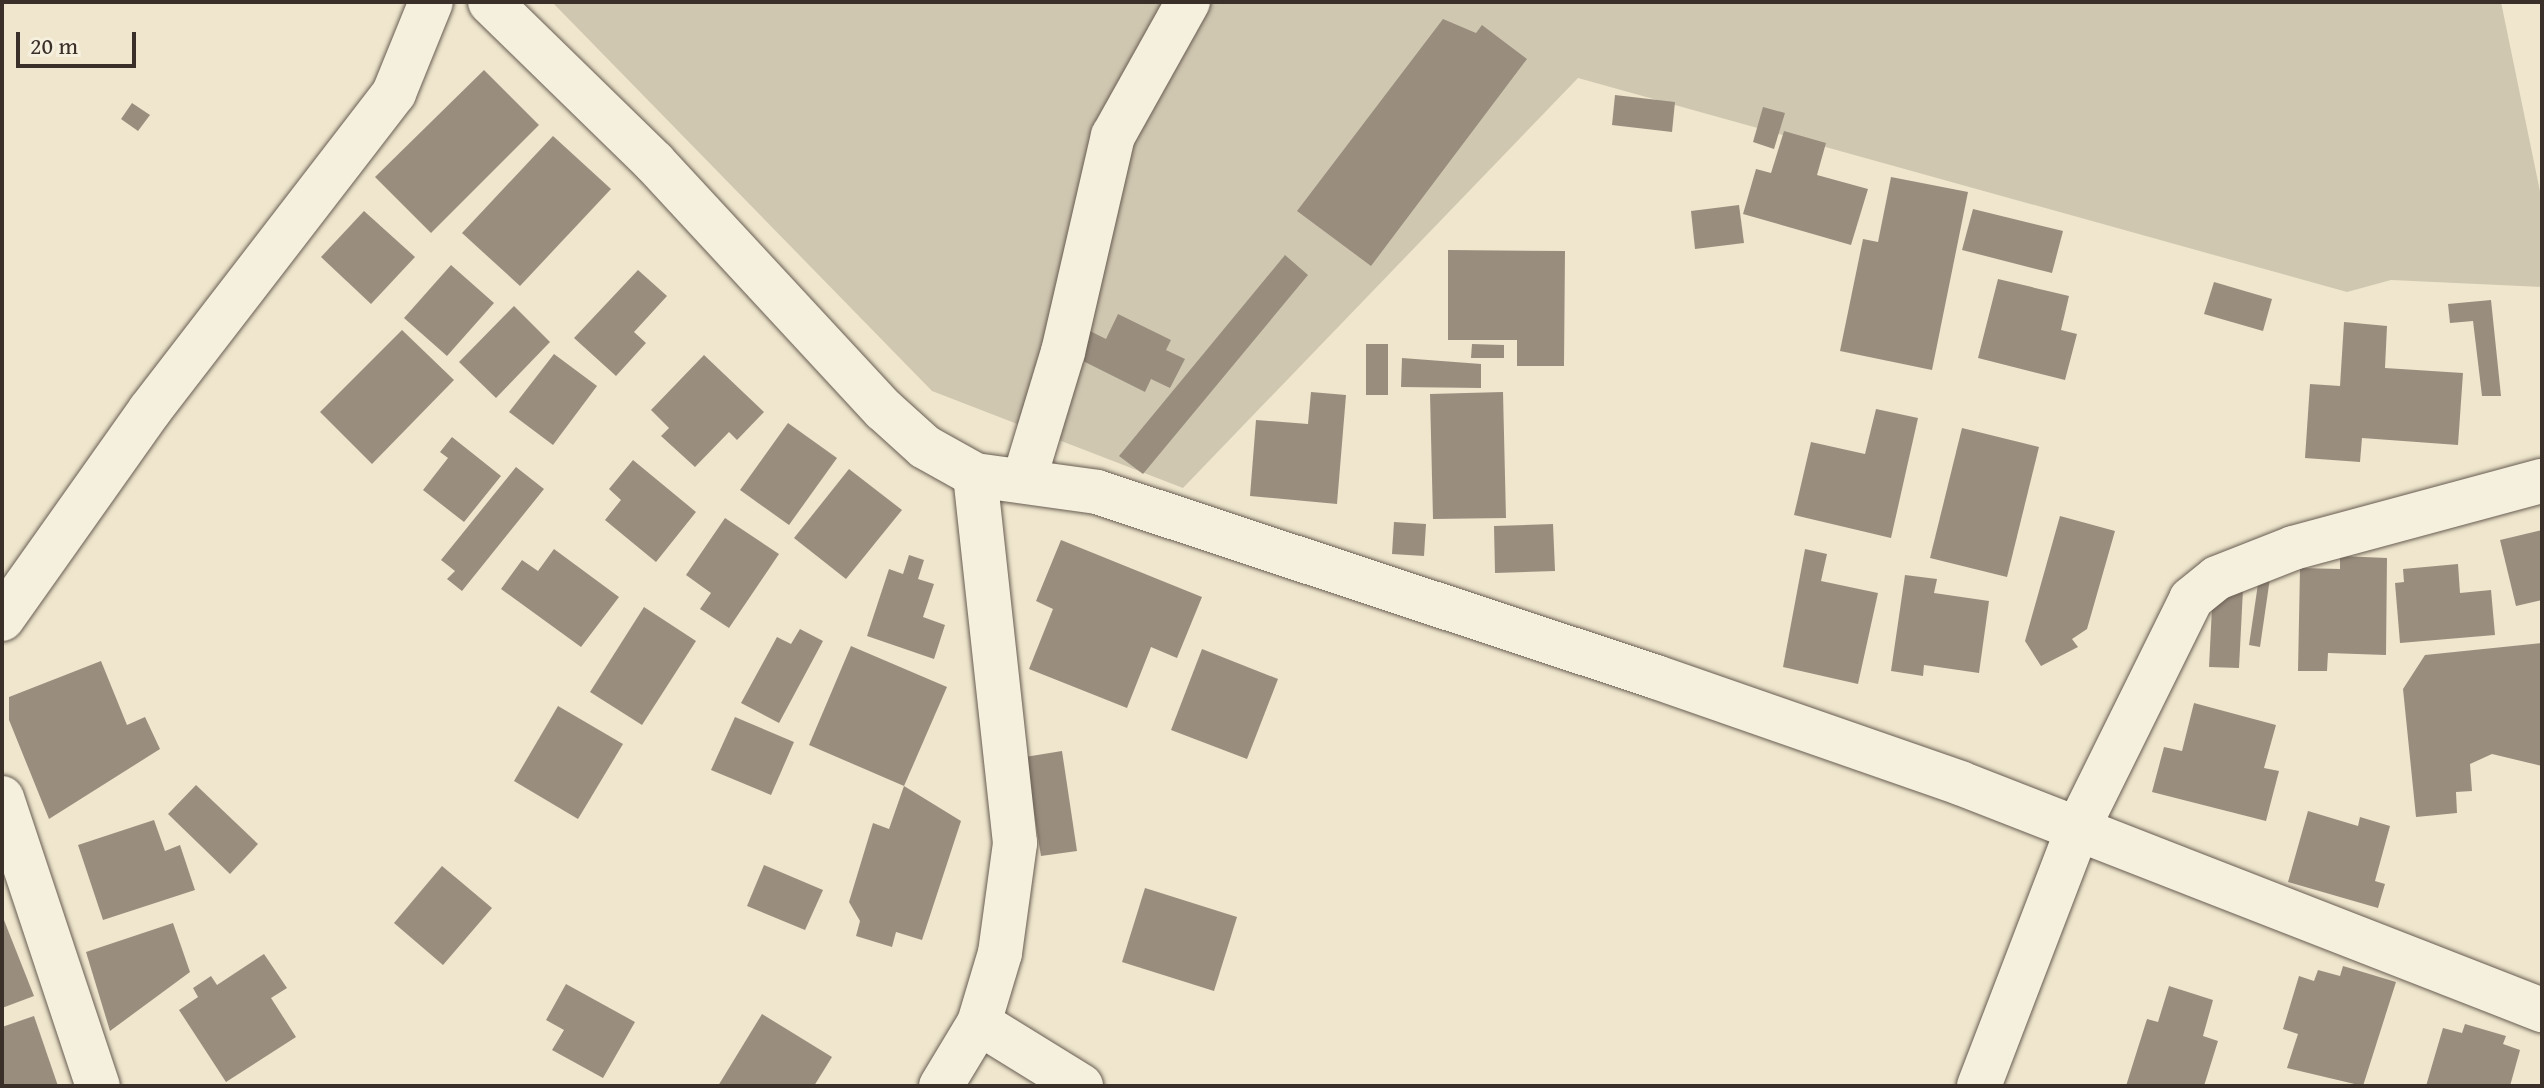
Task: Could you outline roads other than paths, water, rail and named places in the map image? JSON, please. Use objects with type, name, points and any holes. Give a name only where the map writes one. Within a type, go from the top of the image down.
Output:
[{"type":"street","points":[[2,619],[150,410],[394,93],[431,2]]},
{"type":"street","points":[[490,2],[654,162],[884,410],[925,447],[975,475],[1097,492],[1444,607],[2078,828],[2542,1010]]},
{"type":"street","points":[[1024,480],[1063,352],[1113,136],[1188,2]]},
{"type":"street","points":[[941,1086],[979,1023],[1000,953],[1015,843],[975,475]]},
{"type":"street","points":[[1979,1086],[2078,828],[2176,626],[2217,578],[2293,548],[2542,481]]},
{"type":"street","points":[[2,798],[98,1086]]},
{"type":"street","points":[[979,1023],[1081,1086]]}]
